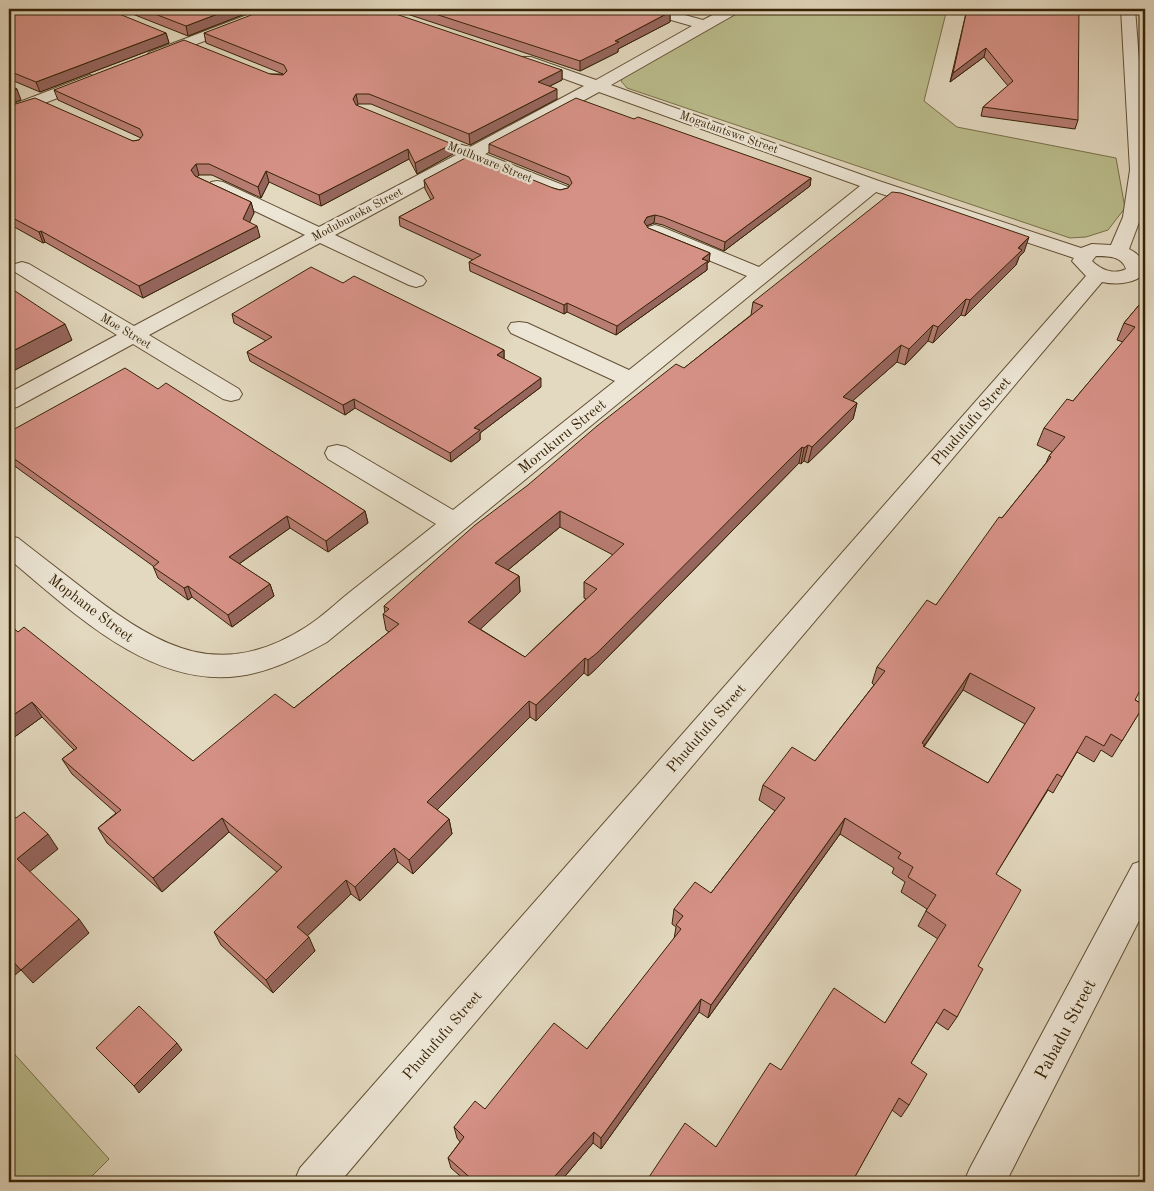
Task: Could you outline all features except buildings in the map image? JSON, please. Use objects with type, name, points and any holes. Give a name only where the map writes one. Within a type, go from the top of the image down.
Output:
[{"type":"street","points":[[142,60],[275,9]]},
{"type":"street","points":[[648,9],[704,26]]},
{"type":"street","name":"Modubunoka Street","points":[[9,402],[599,85],[734,9]]},
{"type":"street","points":[[1118,252],[1132,217],[1139,170],[1128,9]]},
{"type":"street","points":[[172,36],[207,50]]},
{"type":"street","name":"Mogatantswe Street","points":[[514,56],[599,85],[1091,264]]},
{"type":"street","points":[[9,112],[105,74]]},
{"type":"street","points":[[16,89],[57,108]]},
{"type":"street","name":"Motlhware Street","points":[[444,143],[561,191]]},
{"type":"street","points":[[205,181],[416,281]]},
{"type":"street","name":"Morukuru Street","points":[[238,665],[269,658],[295,647],[317,634],[873,185]]},
{"type":"street","points":[[655,231],[762,275]]},
{"type":"street","points":[[1092,250],[1118,252],[1131,259],[1140,274],[1115,278],[1091,264],[1092,250]]},
{"type":"street","name":"Phudufufu Street","points":[[314,1182],[1091,264]]},
{"type":"street","name":"Moe Street","points":[[22,268],[231,394]]},
{"type":"street","points":[[519,328],[631,380]]},
{"type":"street","points":[[338,453],[455,523]]},
{"type":"street","name":"Mophane Street","points":[[9,545],[120,632],[145,647],[172,658],[201,666],[238,665]]},
{"type":"street","name":"Pabadu Street","points":[[984,1182],[1143,888]]},
{"type":"green space","points":[[739,9],[947,9],[924,101],[957,127],[1116,158],[1125,208],[1108,230],[1086,237],[1070,238],[627,88],[621,81],[627,71]]},
{"type":"green space","points":[[9,1048],[109,1159],[86,1182],[9,1182]]}]
